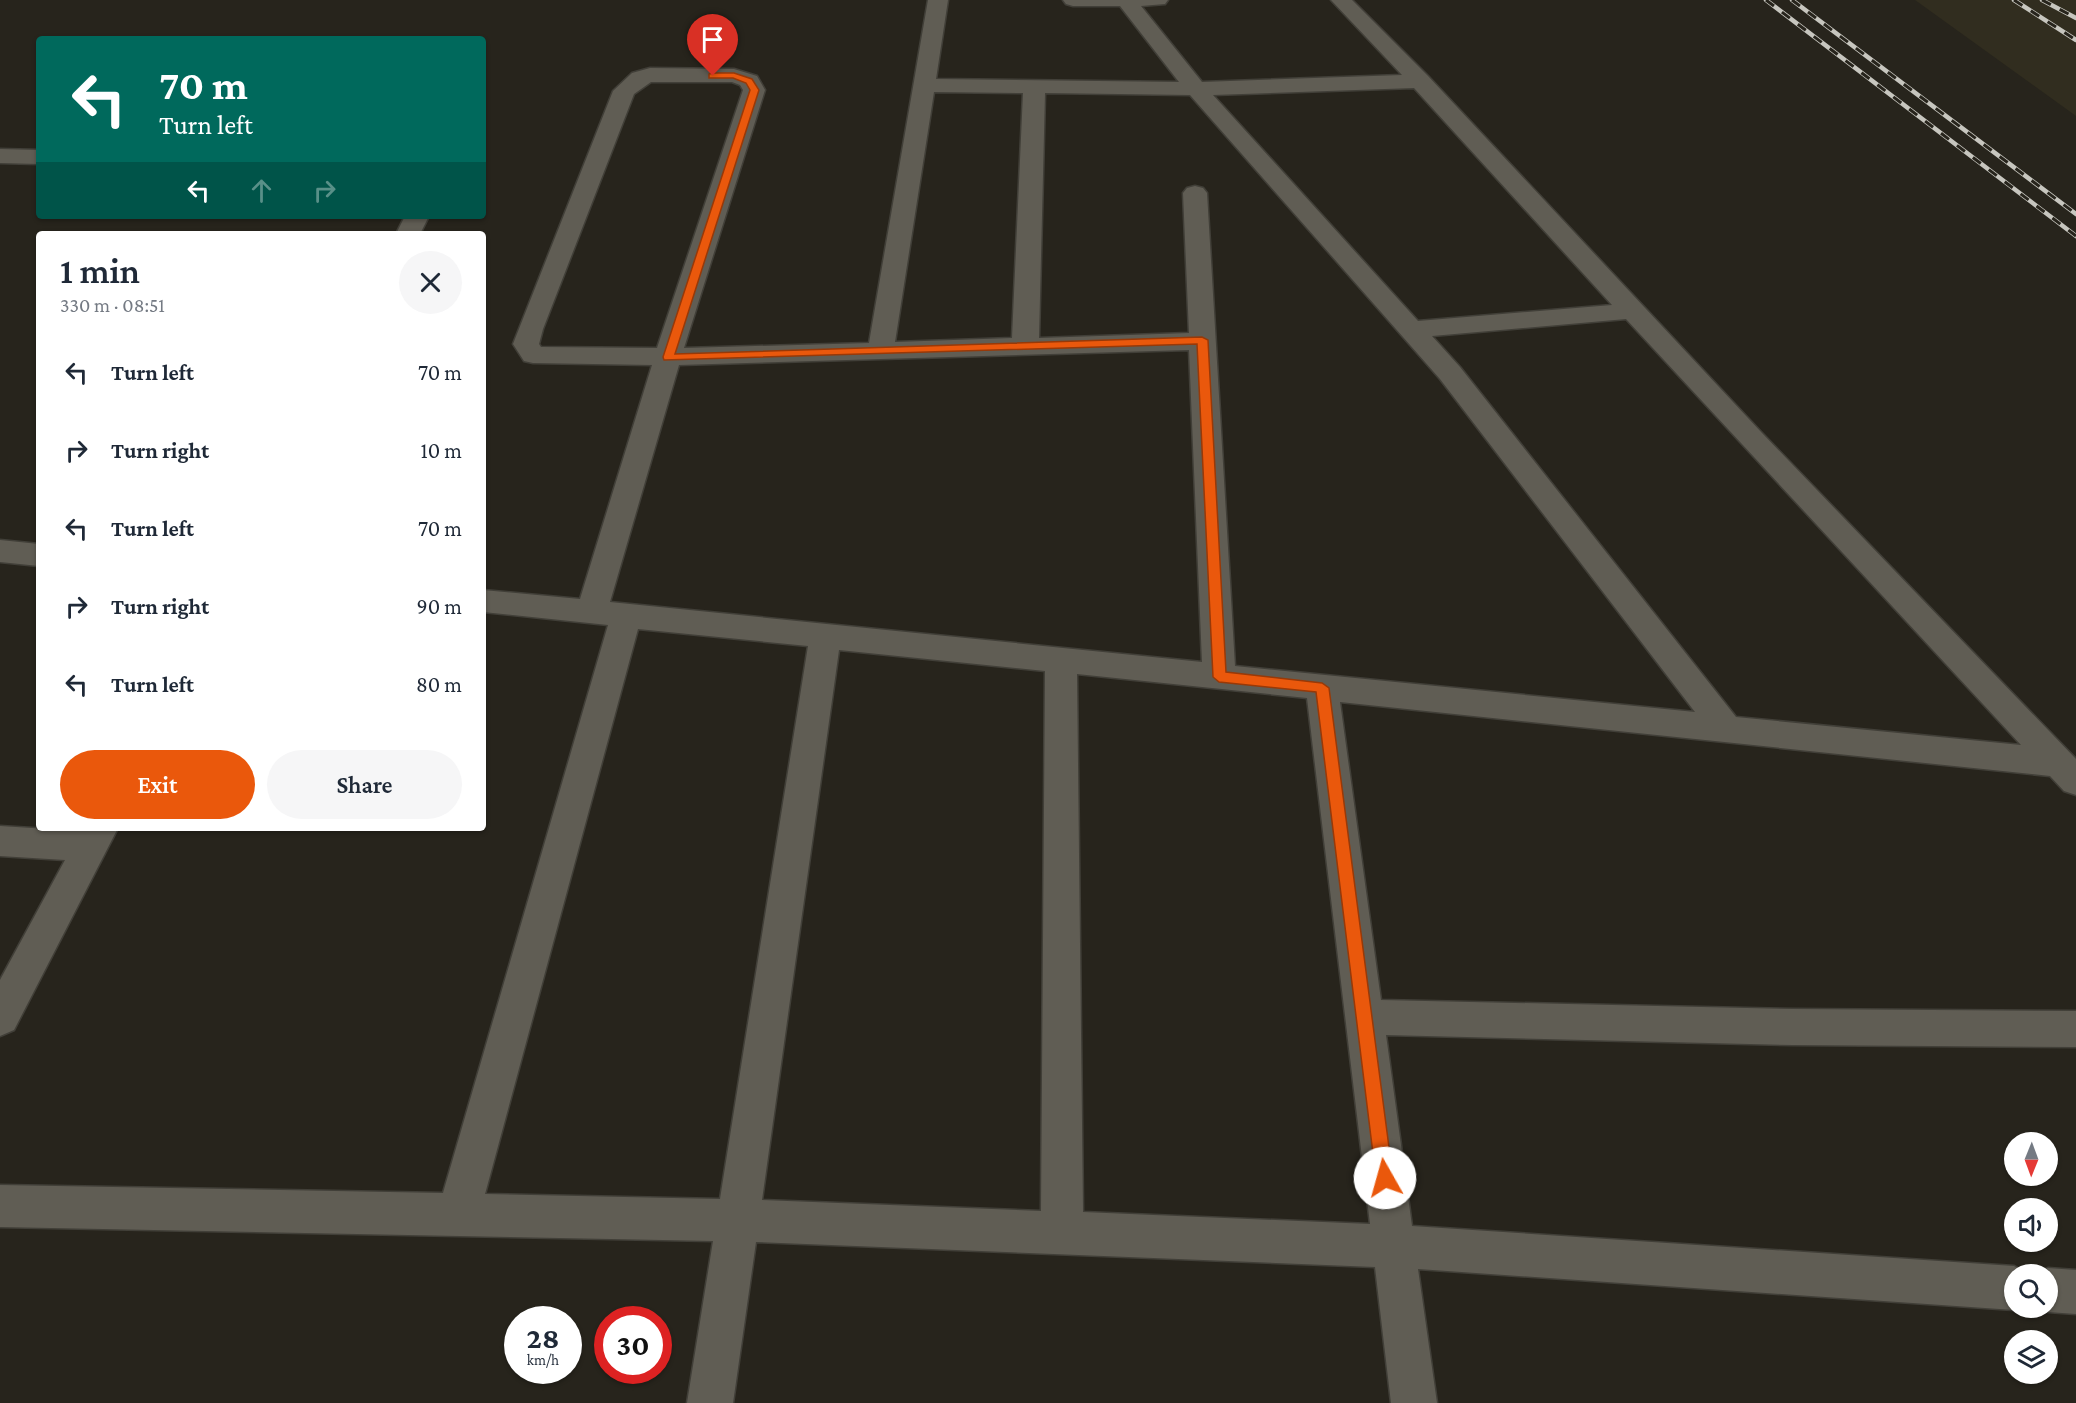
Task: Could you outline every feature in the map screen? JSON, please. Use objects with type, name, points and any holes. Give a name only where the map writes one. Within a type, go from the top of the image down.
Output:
[{"type":"street","points":[[881,349],[938,0]]},
{"type":"street","points":[[1073,0],[1158,0]]},
{"type":"street","points":[[1341,0],[1420,81],[1752,441],[2067,772]]},
{"type":"street","points":[[1126,1],[1196,89],[1450,373],[1727,730]]},
{"type":"street","points":[[458,1215],[609,614],[668,357],[754,90],[749,81],[734,76],[650,75],[640,78],[624,91],[526,344],[533,354],[668,357],[1202,340]]},
{"type":"street","points":[[923,85],[1196,89],[1420,81]]},
{"type":"street","points":[[1025,346],[1034,88]]},
{"type":"street","points":[[0,156],[36,157]]},
{"type":"street","points":[[1195,194],[1219,677]]},
{"type":"street","points":[[1412,330],[1632,311]]},
{"type":"street","points":[[0,551],[36,555]]},
{"type":"street","points":[[486,601],[1727,730],[2067,772]]},
{"type":"street","points":[[710,1403],[825,637]]},
{"type":"street","points":[[1061,660],[1062,1234]]},
{"type":"street","points":[[1322,688],[1414,1403]]},
{"type":"street","points":[[0,841],[95,837]]},
{"type":"street","points":[[0,1018],[95,837]]},
{"type":"street","points":[[1364,1017],[1794,1028],[2076,1029]]},
{"type":"street","points":[[0,1206],[737,1221],[1394,1246],[2004,1287]]},
{"type":"street","points":[[2058,1291],[2076,1292]]},
{"type":"shaded area","points":[[1915,0],[2076,0],[2076,116]]},
{"type":"railway","points":[[1766,0],[2076,236]]},
{"type":"railway","points":[[1792,0],[2076,214]]},
{"type":"railway","points":[[2014,0],[2076,40]]},
{"type":"railway","points":[[2042,0],[2076,18]]},
{"type":"route","points":[[713,76],[734,76],[749,81],[754,90],[668,357],[1202,340],[1219,677],[1322,688],[1385,1178]]}]
